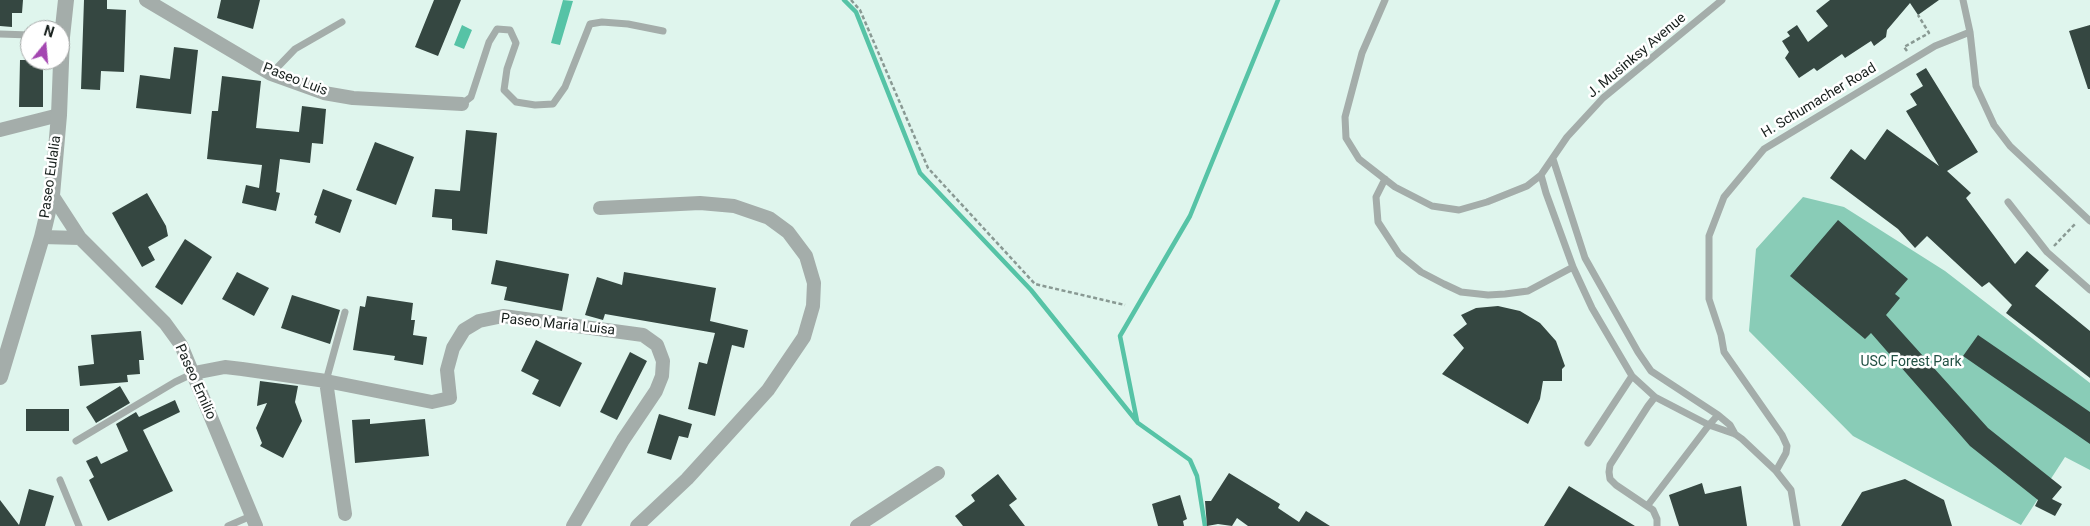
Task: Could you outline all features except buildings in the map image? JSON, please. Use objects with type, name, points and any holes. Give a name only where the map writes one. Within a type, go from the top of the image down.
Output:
[{"type":"street","name":"Paseo Eulalia","points":[[63,20],[66,0]]},
{"type":"street","name":"Paseo Luis","points":[[146,0],[271,74],[324,93],[353,98],[462,104]]},
{"type":"street","name":"Paseo Eulalia","points":[[0,377],[42,237],[52,195],[59,115],[60,70]]},
{"type":"street","points":[[0,130],[59,115]]},
{"type":"street","name":"Paseo Emilio","points":[[52,195],[80,238],[165,323],[181,345],[253,521]]},
{"type":"street","points":[[600,208],[700,203],[734,206],[769,218],[788,232],[806,256],[814,283],[812,306],[804,337],[768,390],[687,479],[637,526]]},
{"type":"street","points":[[42,237],[80,238]]},
{"type":"street","name":"Paseo Maria Luisa","points":[[194,373],[225,367],[326,380],[432,402],[450,398],[447,370],[453,348],[464,330],[478,321],[503,316],[643,335],[657,346],[663,361],[662,376],[656,391],[623,440],[573,526]]},
{"type":"street","points":[[326,380],[345,514]]},
{"type":"street","points":[[857,526],[938,472]]},
{"type":"lane","name":"J. Musinksy Avenue","points":[[1385,0],[1362,53],[1345,117],[1346,138],[1359,158],[1395,188],[1432,206],[1459,210],[1487,202],[1527,186],[1541,175],[1567,137],[1603,98],[1722,0]]},
{"type":"lane","points":[[1963,0],[1970,32],[1976,86],[1994,125],[2010,146],[2090,221]]},
{"type":"lane","points":[[271,74],[296,49],[342,22]]},
{"type":"lane","points":[[462,104],[471,97],[486,48],[497,29],[510,30],[516,43],[507,69],[504,90],[516,102],[535,105],[553,104],[565,87],[590,24],[602,22],[628,24],[664,31]]},
{"type":"lane","name":"H. Schumacher Road","points":[[1776,471],[1786,453],[1787,446],[1782,435],[1724,352],[1721,335],[1708,298],[1709,236],[1724,197],[1764,149],[1935,46],[1970,32]]},
{"type":"lane","points":[[0,34],[20,35]]},
{"type":"lane","points":[[1553,159],[1585,258],[1638,352],[1651,371],[1718,415],[1730,425],[1735,434]]},
{"type":"lane","points":[[1541,175],[1573,267],[1592,308],[1632,376],[1655,397],[1709,425],[1735,434],[1742,439],[1776,471],[1791,490],[1797,526]]},
{"type":"lane","points":[[1385,178],[1376,197],[1378,222],[1399,254],[1421,272],[1444,284],[1461,292],[1488,295],[1506,294],[1528,290],[1573,267]]},
{"type":"lane","points":[[2008,202],[2047,252],[2090,289]]},
{"type":"lane","points":[[326,380],[345,312]]},
{"type":"lane","points":[[76,441],[175,382],[194,373]]},
{"type":"lane","points":[[1588,442],[1632,376]]},
{"type":"lane","points":[[1655,397],[1610,465],[1609,472],[1610,479],[1616,485],[1653,510],[1657,519],[1657,526]]},
{"type":"lane","points":[[1648,505],[1718,415]]},
{"type":"lane","points":[[60,480],[79,526]]},
{"type":"lane","points":[[228,526],[253,521]]},
{"type":"path","points":[[851,0],[860,10],[928,168],[1035,284],[1125,305]]},
{"type":"path","points":[[1904,47],[1929,33],[1918,14]]},
{"type":"path","points":[[2047,252],[2084,216]]},
{"type":"green space","name":"USC Forest Park","points":[[1803,197],[1844,207],[1945,271],[2090,383],[2090,470],[2065,457],[2021,525],[1853,436],[1749,331],[1756,249]]},
{"type":"shaded area","points":[[563,0],[573,1],[560,45],[551,43]]},
{"type":"shaded area","points":[[462,25],[472,30],[464,49],[454,45]]},
{"type":"waterway","points":[[844,0],[856,12],[920,173],[1031,290],[1138,423],[1190,460],[1197,476],[1205,526]]},
{"type":"waterway","points":[[1137,421],[1120,336],[1190,216],[1278,0]]}]
